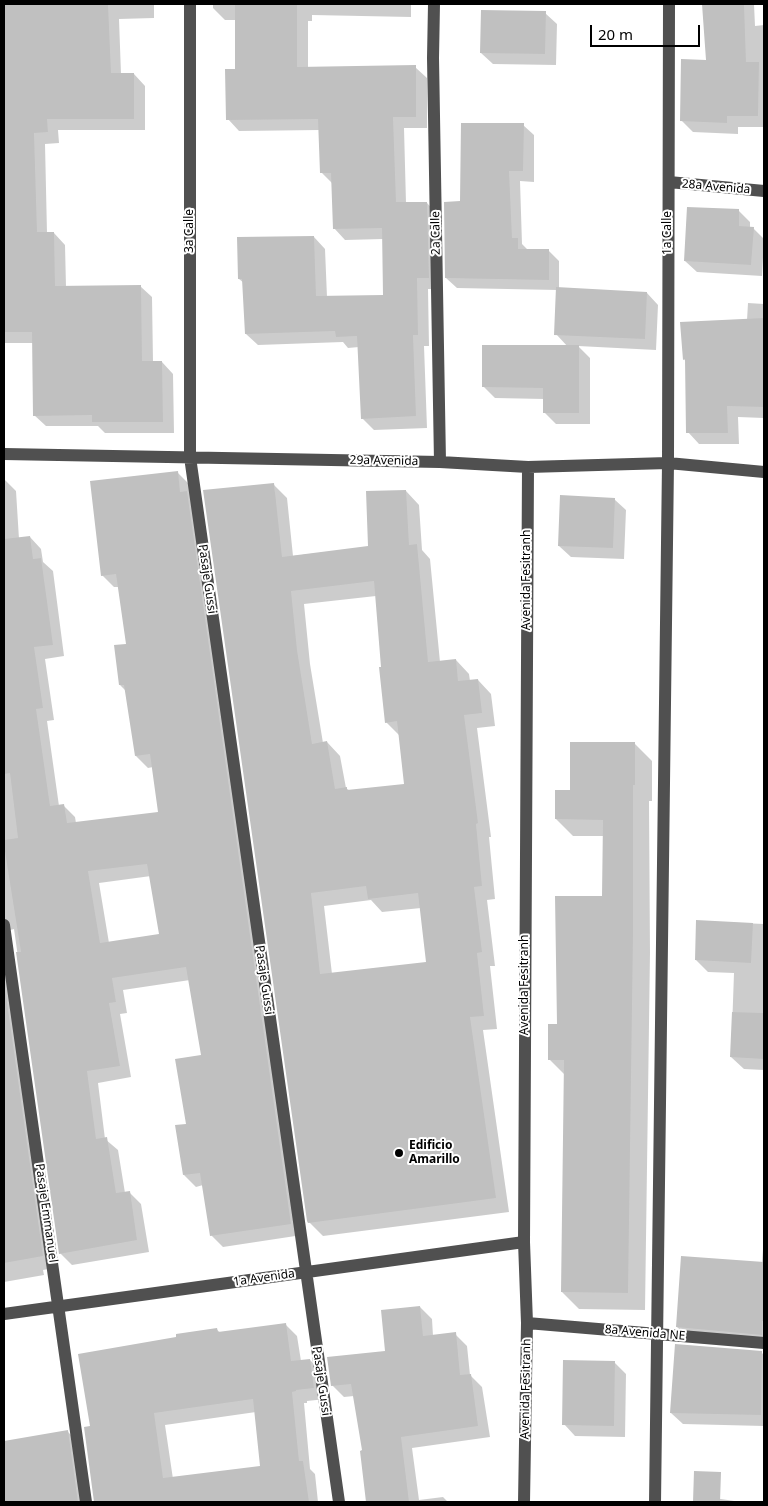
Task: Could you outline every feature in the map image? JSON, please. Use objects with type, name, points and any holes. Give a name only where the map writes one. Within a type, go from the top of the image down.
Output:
[{"type":"street","name":"3a Calle","points":[[190,4],[190,458]]},
{"type":"street","name":"2a Calle","points":[[434,4],[433,58],[440,462]]},
{"type":"street","name":"1a Calle","points":[[655,1502],[668,462],[669,4]]},
{"type":"street","name":"28a Avenida","points":[[669,182],[764,191]]},
{"type":"street","name":"29a Avenida","points":[[4,454],[440,462],[528,467],[668,462],[764,472]]},
{"type":"street","name":"Pasaje Gussi","points":[[190,458],[339,1502]]},
{"type":"street","name":"Avenida Fesitranh","points":[[524,1502],[527,1323],[524,1242],[528,467]]},
{"type":"street","name":"Pasaje Emmanuel","points":[[4,925],[86,1502]]},
{"type":"street","name":"1a Avenida","points":[[4,1314],[524,1242]]},
{"type":"street","name":"8a Avenida NE","points":[[527,1323],[764,1343]]},
{"type":"building","points":[[4,4],[108,4],[111,73],[134,73],[134,119],[47,119],[48,132],[34,133],[37,232],[54,232],[55,286],[141,285],[142,361],[162,361],[163,422],[92,422],[92,415],[33,416],[32,332],[4,332]]},
{"type":"building","points":[[235,4],[297,4],[297,67],[416,65],[416,117],[393,117],[396,202],[427,202],[429,278],[417,278],[418,335],[413,335],[416,416],[361,419],[357,336],[336,337],[335,331],[245,334],[242,279],[238,279],[237,237],[314,236],[316,296],[383,295],[382,228],[333,229],[331,173],[320,173],[318,119],[226,120],[225,69],[235,69]]},
{"type":"building","points":[[702,4],[744,4],[746,62],[759,62],[758,116],[727,116],[727,123],[680,121],[681,59],[706,60]]},
{"type":"building","points":[[481,10],[546,11],[545,54],[480,53]]},
{"type":"building","points":[[461,123],[524,123],[523,171],[509,171],[512,238],[518,238],[518,249],[549,249],[549,280],[445,278],[444,202],[460,201]]},
{"type":"building","points":[[687,207],[739,209],[739,226],[754,227],[751,265],[684,261]]},
{"type":"building","points":[[556,287],[647,292],[645,339],[554,335]]},
{"type":"building","points":[[764,318],[764,407],[727,406],[728,433],[686,433],[685,359],[683,360],[680,322]]},
{"type":"building","points":[[482,345],[579,345],[579,413],[543,413],[543,388],[482,387]]},
{"type":"building","points":[[178,471],[180,492],[187,491],[291,1224],[210,1236],[200,1173],[183,1175],[175,1125],[186,1124],[175,1059],[201,1055],[186,967],[112,978],[116,1002],[109,1003],[120,1066],[87,1071],[96,1139],[107,1137],[116,1193],[130,1191],[137,1240],[59,1254],[16,952],[21,952],[4,845],[4,840],[18,838],[10,773],[4,774],[4,539],[30,536],[33,559],[41,558],[53,645],[34,647],[43,708],[36,709],[50,806],[64,804],[67,823],[158,812],[150,754],[135,756],[124,685],[119,685],[114,645],[126,644],[116,574],[101,576],[90,481]],"holes":[[[147,864],[159,934],[100,943],[88,871]]]},
{"type":"building","points":[[274,483],[282,557],[368,546],[366,491],[406,490],[409,545],[417,544],[428,662],[456,659],[458,681],[478,679],[482,713],[464,715],[478,823],[476,824],[482,886],[474,887],[482,952],[477,953],[484,1016],[470,1017],[496,1198],[308,1223],[307,1221],[203,490]],"holes":[[[374,581],[381,667],[379,667],[385,723],[397,721],[404,784],[347,790],[347,787],[335,789],[327,741],[312,744],[297,650],[291,591]],[[366,886],[368,899],[418,893],[426,962],[320,974],[311,893]]]},
{"type":"building","points":[[560,495],[615,498],[613,548],[558,546]]},
{"type":"building","points":[[570,742],[635,742],[628,1293],[561,1292],[564,1060],[548,1060],[548,1024],[557,1024],[555,896],[602,896],[603,820],[555,819],[555,790],[570,790]]},
{"type":"building","points":[[696,920],[753,923],[751,963],[695,960]]},
{"type":"building","points":[[4,981],[43,1256],[4,1263]]},
{"type":"building","points":[[732,1012],[764,1013],[764,1059],[730,1057]]},
{"type":"building","points":[[681,1256],[764,1262],[764,1321],[762,1321],[762,1335],[676,1327]]},
{"type":"building","points":[[420,1306],[423,1336],[456,1332],[460,1375],[471,1374],[478,1426],[401,1437],[409,1502],[366,1502],[360,1451],[362,1450],[351,1384],[331,1386],[327,1357],[385,1351],[381,1310]]},
{"type":"building","points":[[286,1323],[291,1361],[310,1359],[314,1388],[292,1392],[299,1461],[303,1461],[309,1502],[94,1502],[84,1427],[90,1426],[78,1354],[176,1337],[176,1334],[217,1328],[218,1332]],"holes":[[[253,1399],[260,1466],[163,1478],[154,1413]]]},
{"type":"building","points":[[675,1344],[762,1351],[761,1415],[670,1413]]},
{"type":"building","points":[[563,1360],[615,1361],[614,1426],[562,1425]]},
{"type":"building","points":[[68,1430],[78,1502],[4,1502],[4,1441]]},
{"type":"building","points":[[694,1471],[721,1472],[720,1502],[693,1502]]},
{"type":"place","name":"Edificio Amarillo","points":[[399,1153]]}]
